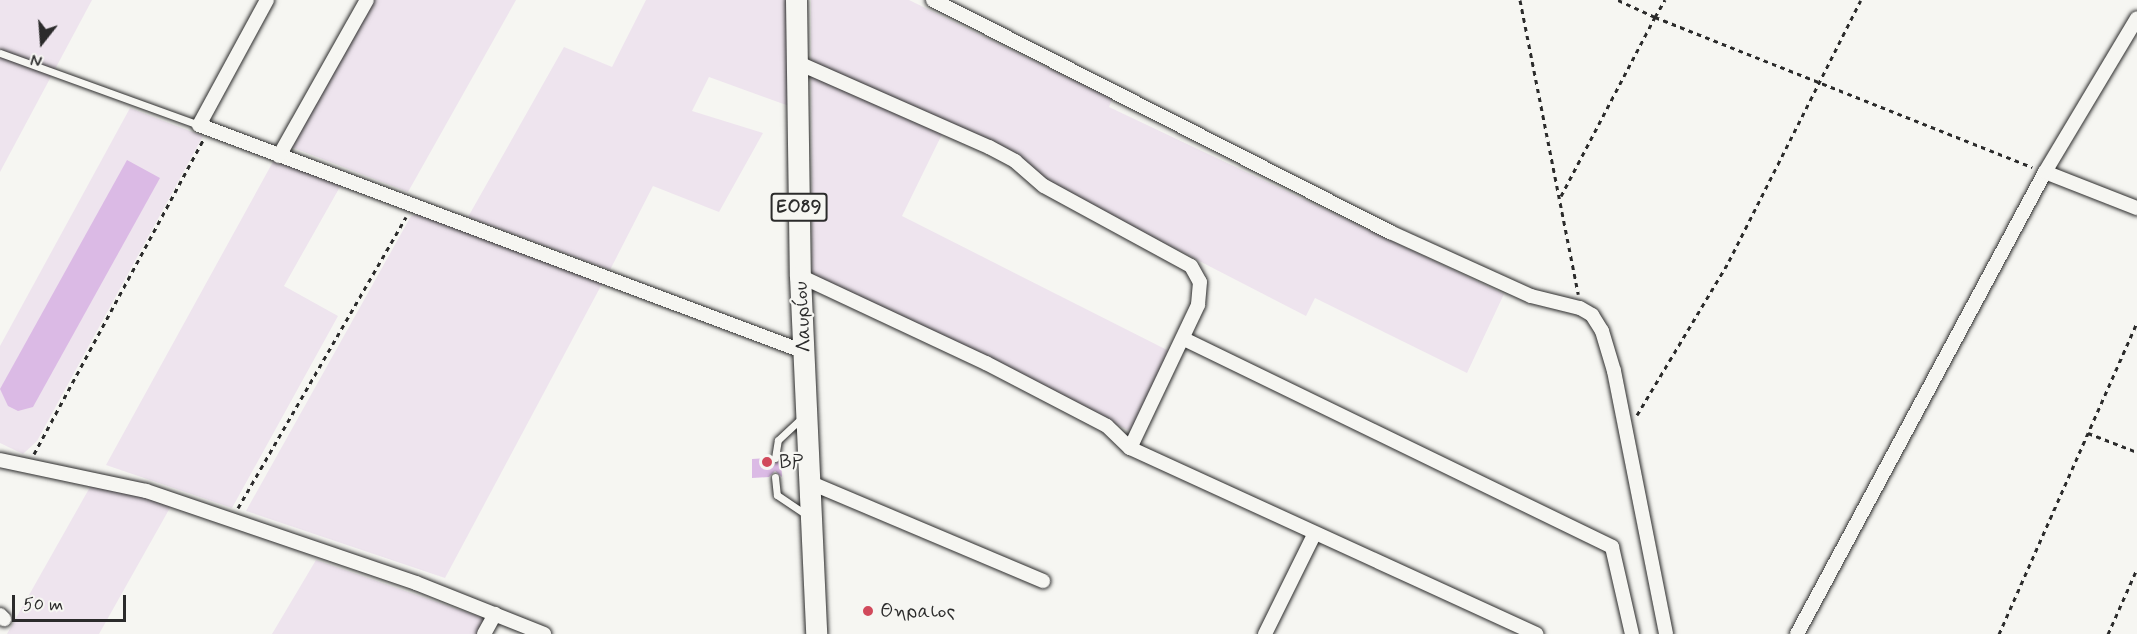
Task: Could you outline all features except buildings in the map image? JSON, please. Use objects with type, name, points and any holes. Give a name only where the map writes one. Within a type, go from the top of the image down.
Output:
[{"type":"main road","name":"Λαυρίου","points":[[796,0],[800,276],[808,413],[816,634]]},
{"type":"street","points":[[267,0],[204,127],[805,352]]},
{"type":"street","points":[[279,156],[367,0]]},
{"type":"street","points":[[933,0],[1390,232],[1531,296],[1580,308],[1602,331],[1626,432],[1666,634]]},
{"type":"street","points":[[1797,634],[2045,172],[2137,18]]},
{"type":"street","points":[[796,62],[998,152],[1044,186],[1191,266],[1200,282],[1198,306],[1130,448]]},
{"type":"street","points":[[2045,172],[2137,208]]},
{"type":"street","points":[[800,276],[986,363],[1107,426],[1130,448],[1314,535],[1536,634]]},
{"type":"street","points":[[1184,339],[1612,547],[1632,634]]},
{"type":"street","points":[[0,460],[29,464],[146,491],[495,614],[544,634]]},
{"type":"street","points":[[811,483],[1043,581]]},
{"type":"street","points":[[1265,634],[1314,535]]},
{"type":"street","points":[[484,634],[495,614]]},
{"type":"lane","points":[[0,53],[204,127]]},
{"type":"lane","points":[[775,458],[784,431],[808,413]]},
{"type":"lane","points":[[775,477],[783,502],[812,518]]},
{"type":"path","points":[[1520,0],[1561,196],[1580,308]]},
{"type":"path","points":[[1618,0],[1655,17],[2045,172]]},
{"type":"path","points":[[1561,196],[1665,0]]},
{"type":"path","points":[[1626,432],[1729,261],[1861,0]]},
{"type":"path","points":[[29,464],[204,127]]},
{"type":"path","points":[[232,520],[413,204]]},
{"type":"path","points":[[1999,634],[2136,325]]},
{"type":"path","points":[[2088,433],[2137,452]]},
{"type":"path","points":[[2108,634],[2137,569]]},
{"type":"shaded area","points":[[0,0],[92,0],[0,172]]},
{"type":"shaded area","points":[[363,0],[516,0],[408,192],[286,145]]},
{"type":"shaded area","points":[[646,0],[788,0],[789,106],[709,77],[692,111],[763,133],[719,212],[653,186],[610,270],[468,217],[564,47],[612,67]]},
{"type":"shaded area","points":[[811,0],[909,0],[1112,99],[1109,107],[1504,294],[1467,373],[1315,298],[1306,316],[1046,182],[947,124],[902,216],[1173,353],[1132,432],[812,276]]},
{"type":"shaded area","points":[[130,108],[203,136],[37,441],[23,454],[0,443],[0,346]]},
{"type":"shaded area","points":[[274,160],[341,185],[284,286],[338,316],[232,508],[106,465]]},
{"type":"shaded area","points":[[424,213],[603,282],[445,578],[246,511],[411,216]]},
{"type":"shaded area","points":[[94,480],[171,506],[99,634],[7,634]]},
{"type":"shaded area","points":[[316,560],[489,620],[480,634],[272,634]]},
{"type":"place","name":"BP","points":[[767,462]]},
{"type":"place","name":"Θηραιος","points":[[868,611]]}]
